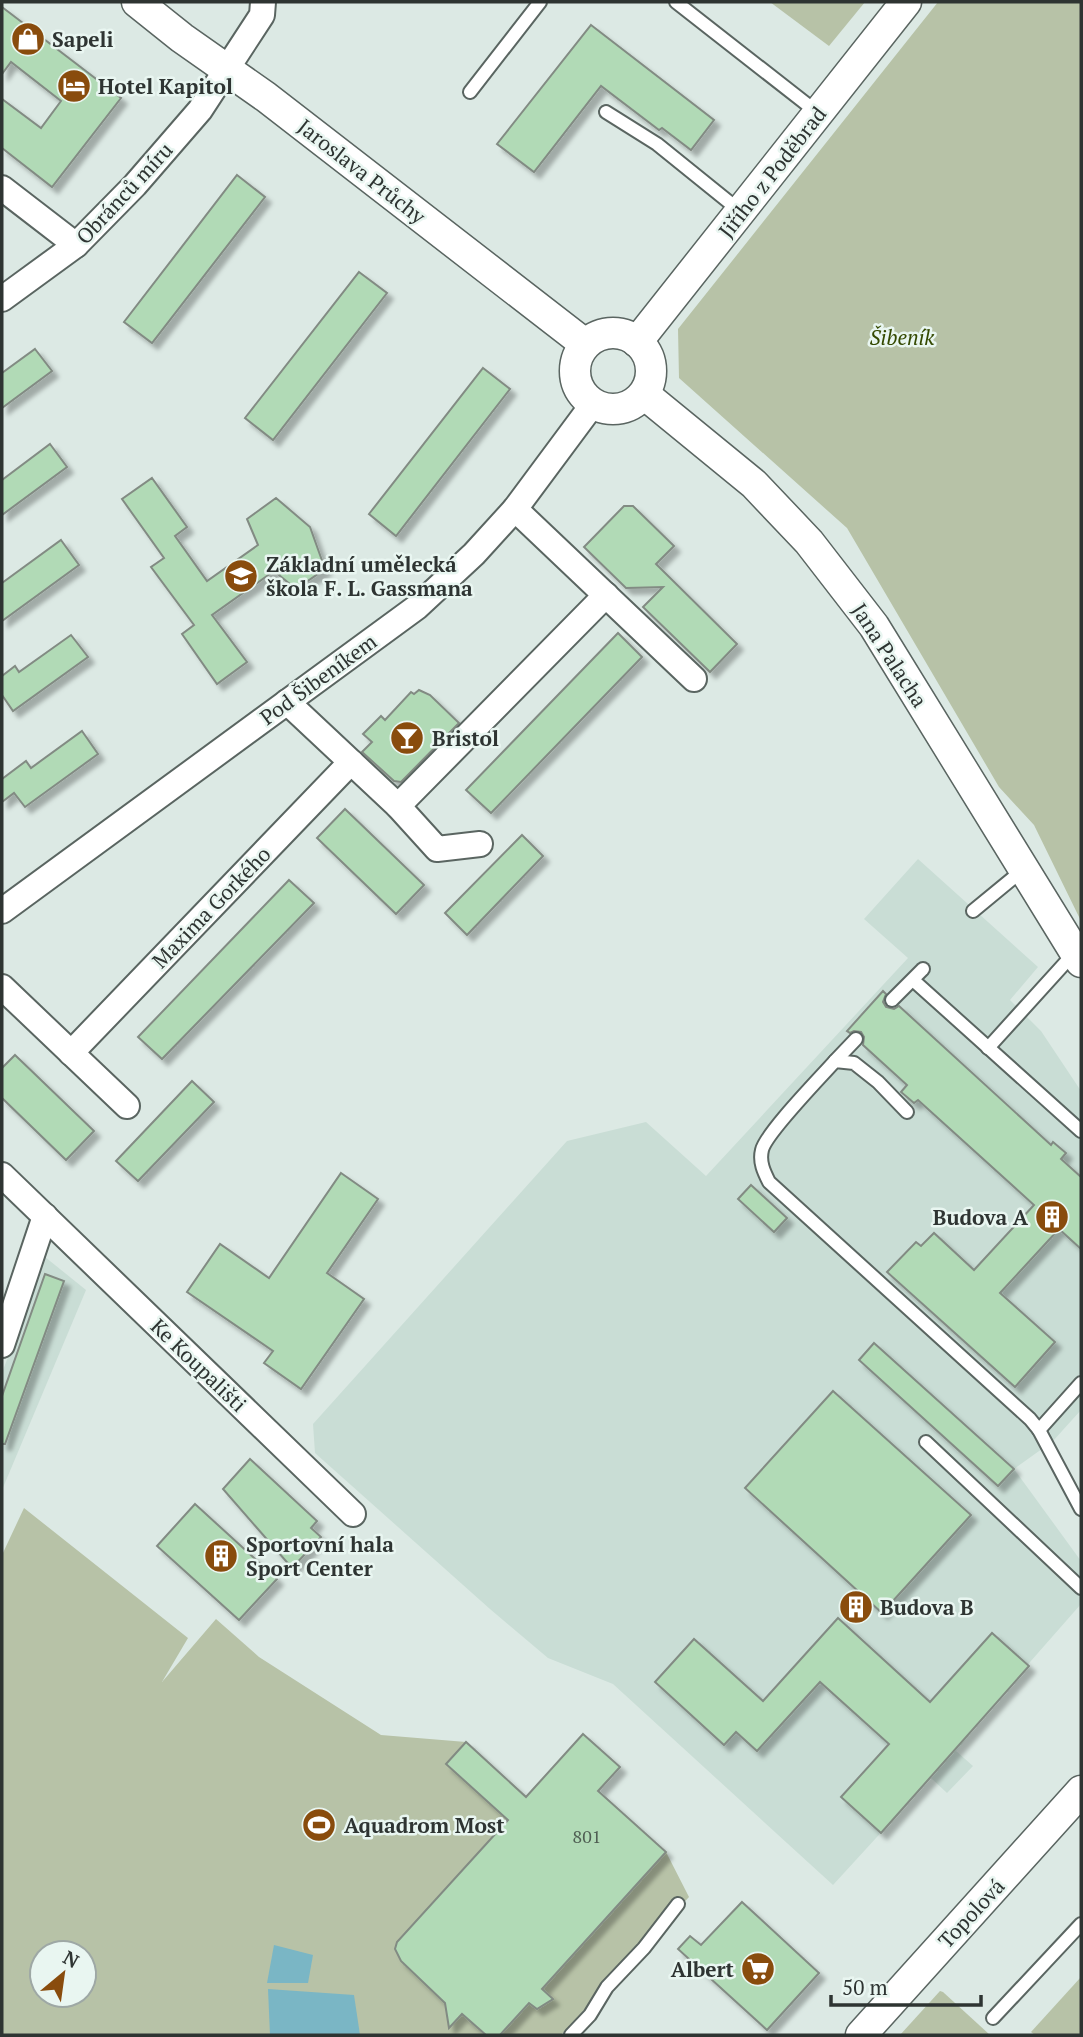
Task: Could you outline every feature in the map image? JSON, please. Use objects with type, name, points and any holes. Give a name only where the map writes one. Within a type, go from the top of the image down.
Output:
[{"type":"street","name":"Jaroslava Průchy","points":[[137,2],[585,344]]},
{"type":"street","name":"Obránců míru","points":[[2,299],[76,245],[135,185],[192,120],[262,15],[262,2]]},
{"type":"street","name":"Jiřího z Poděbrad","points":[[637,342],[740,211],[808,106],[906,2]]},
{"type":"street","points":[[2,188],[76,245]]},
{"type":"street","points":[[605,333],[628,335],[637,342],[645,350],[651,372],[644,394],[626,407],[603,408],[593,404],[578,387],[574,376],[578,353],[585,344],[605,333]]},
{"type":"street","name":"Jana Palacha","points":[[644,394],[754,484],[809,542],[874,626],[1078,957]]},
{"type":"street","name":"Pod Šibeníkem","points":[[2,911],[417,607],[474,554],[515,509],[593,404]]},
{"type":"street","points":[[515,509],[694,679]]},
{"type":"street","points":[[398,806],[606,595]]},
{"type":"street","points":[[287,702],[398,806],[437,849],[480,844]]},
{"type":"street","name":"Maxima Gorkého","points":[[71,1053],[351,762]]},
{"type":"street","points":[[2,987],[127,1106]]},
{"type":"street","name":"Ke Koupališti","points":[[2,1175],[354,1514]]},
{"type":"street","points":[[2,1345],[45,1216]]},
{"type":"street","name":"Topolová","points":[[861,2035],[1081,1791]]},
{"type":"lane","points":[[470,92],[540,2]]},
{"type":"lane","points":[[676,2],[808,106]]},
{"type":"lane","points":[[606,113],[657,144],[740,211]]},
{"type":"lane","points":[[973,911],[1024,869]]},
{"type":"lane","points":[[988,1048],[1078,957]]},
{"type":"lane","points":[[892,1000],[923,969]]},
{"type":"lane","points":[[913,980],[1081,1131]]},
{"type":"lane","points":[[856,1039],[772,1133],[763,1147],[761,1159],[769,1182],[1039,1430],[1081,1509]]},
{"type":"lane","points":[[835,1061],[854,1063],[878,1082],[906,1112]]},
{"type":"lane","points":[[1039,1430],[1081,1383]]},
{"type":"lane","points":[[926,1442],[1081,1588]]},
{"type":"lane","points":[[570,2035],[590,2015],[607,1987],[644,1948],[678,1905]]},
{"type":"lane","points":[[993,2018],[1081,1924]]},
{"type":"shaded area","points":[[918,859],[1038,967],[1010,1000],[1041,1031],[1081,1091],[1081,1410],[1053,1441],[1014,1469],[1081,1561],[1081,1604],[967,1734],[969,1736],[956,1751],[973,1766],[947,1793],[931,1778],[833,1885],[613,1684],[548,1658],[490,1609],[315,1453],[313,1424],[567,1141],[646,1122],[706,1176],[908,958],[864,919]]},
{"type":"shaded area","points":[[45,1257],[86,1290],[2,1490],[2,1373]]},
{"type":"green space","points":[[770,2],[865,2],[829,46]]},
{"type":"green space","name":"Šibeník","points":[[938,2],[1081,2],[1081,921],[1034,825],[999,787],[847,528],[679,378],[678,329]]},
{"type":"green space","name":"Aquadrom Most","points":[[24,1508],[188,1638],[162,1682],[216,1619],[259,1657],[381,1735],[466,1742],[526,1796],[583,1734],[620,1767],[599,1791],[666,1852],[689,1897],[561,2035],[2,2035],[2,1555]]},
{"type":"green space","points":[[1081,1977],[1081,2035],[1035,2035],[1031,2032]]},
{"type":"green space","points":[[940,1991],[943,1992],[990,2035],[900,2035]]},
{"type":"water","points":[[274,1945],[313,1955],[308,1983],[267,1983]]},
{"type":"water","points":[[268,1989],[354,1995],[360,2035],[270,2035]]},
{"type":"building","name":"Hotel Kapitol","points":[[2,7],[121,98],[52,187],[2,148],[2,99],[41,128],[61,101],[11,62],[2,74]]},
{"type":"building","points":[[591,25],[714,120],[691,150],[662,128],[659,130],[601,86],[534,172],[497,144]]},
{"type":"building","points":[[237,175],[265,197],[152,343],[124,322]]},
{"type":"building","points":[[359,272],[387,293],[273,440],[245,418]]},
{"type":"building","points":[[35,349],[52,371],[2,408],[2,373]]},
{"type":"building","points":[[483,368],[510,389],[396,536],[369,514]]},
{"type":"building","points":[[50,444],[67,467],[2,515],[2,480]]},
{"type":"building","name":"Základní umělecká škola F. L. Gassmana","points":[[152,478],[187,527],[175,536],[207,581],[258,545],[247,519],[276,498],[310,527],[325,569],[296,589],[274,571],[212,615],[247,662],[217,684],[182,634],[194,625],[151,567],[164,558],[122,499]]},
{"type":"building","points":[[624,506],[633,506],[674,546],[656,564],[737,644],[710,672],[643,607],[663,587],[626,588],[584,547]]},
{"type":"building","points":[[61,540],[79,565],[2,621],[2,583]]},
{"type":"building","points":[[618,633],[642,657],[491,813],[466,790]]},
{"type":"building","points":[[71,635],[88,657],[13,711],[2,695],[2,676],[15,666],[19,672]]},
{"type":"building","name":"Bristol","points":[[419,690],[430,695],[459,723],[401,782],[394,781],[362,752],[372,742],[363,734],[381,716],[385,720],[411,692],[414,694]]},
{"type":"building","points":[[82,731],[98,754],[25,807],[14,793],[2,802],[2,779],[26,761],[31,768]]},
{"type":"building","points":[[345,809],[424,885],[396,914],[317,838]]},
{"type":"building","points":[[522,835],[543,856],[467,935],[445,913]]},
{"type":"building","points":[[289,880],[314,903],[162,1059],[138,1037]]},
{"type":"building","name":"Budova A","points":[[883,991],[886,994],[883,1002],[886,1007],[894,1009],[899,1006],[1051,1145],[1053,1142],[1066,1153],[1061,1159],[1081,1177],[1081,1249],[1059,1229],[1000,1293],[1055,1342],[1015,1387],[887,1272],[916,1242],[921,1246],[934,1233],[974,1270],[1034,1205],[918,1100],[914,1103],[901,1092],[907,1085],[863,1045],[864,1037],[861,1032],[847,1031]]},
{"type":"building","points":[[15,1055],[94,1131],[66,1160],[2,1098],[2,1068]]},
{"type":"building","points":[[192,1081],[214,1102],[138,1181],[116,1161]]},
{"type":"building","points":[[341,1173],[378,1199],[327,1273],[364,1299],[301,1389],[264,1363],[273,1351],[187,1292],[220,1244],[269,1278]]},
{"type":"building","points":[[751,1185],[787,1218],[774,1232],[738,1199]]},
{"type":"building","points":[[45,1274],[64,1281],[5,1444],[2,1444],[2,1396]]},
{"type":"building","points":[[874,1343],[1014,1469],[998,1486],[859,1360]]},
{"type":"building","points":[[833,1391],[971,1515],[882,1613],[745,1488]]},
{"type":"building","points":[[250,1459],[317,1521],[311,1528],[321,1537],[292,1568],[223,1489]]},
{"type":"building","name":"Sportovní hala Sport Center","points":[[195,1504],[277,1579],[239,1620],[157,1546]]},
{"type":"building","points":[[838,1618],[930,1702],[992,1633],[1029,1666],[881,1833],[841,1797],[889,1744],[820,1682],[757,1751],[736,1732],[724,1745],[655,1682],[694,1639],[763,1701]]},
{"type":"building","points":[[583,1734],[620,1767],[598,1791],[666,1852],[542,1989],[553,1999],[537,2009],[529,2003],[500,2035],[486,2035],[462,2014],[449,2028],[445,2003],[401,1961],[395,1949],[397,1942],[508,1820],[446,1764],[466,1742],[526,1797]]},
{"type":"building","points":[[742,1902],[819,1973],[767,2030],[678,1949],[690,1936],[701,1945]]},
{"type":"place","name":"Sapeli","points":[[28,39]]},
{"type":"place","name":"Hotel Kapitol","points":[[74,86]]},
{"type":"place","name":"Základní umělecká škola F. L. Gassmana","points":[[241,576]]},
{"type":"place","name":"Bristol","points":[[407,738]]},
{"type":"place","name":"Budova A","points":[[1052,1217]]},
{"type":"place","name":"Sportovní hala Sport Center","points":[[221,1556]]},
{"type":"place","name":"Budova B","points":[[856,1607]]},
{"type":"place","name":"Aquadrom Most","points":[[319,1825]]},
{"type":"place","name":"Albert","points":[[758,1969]]}]
